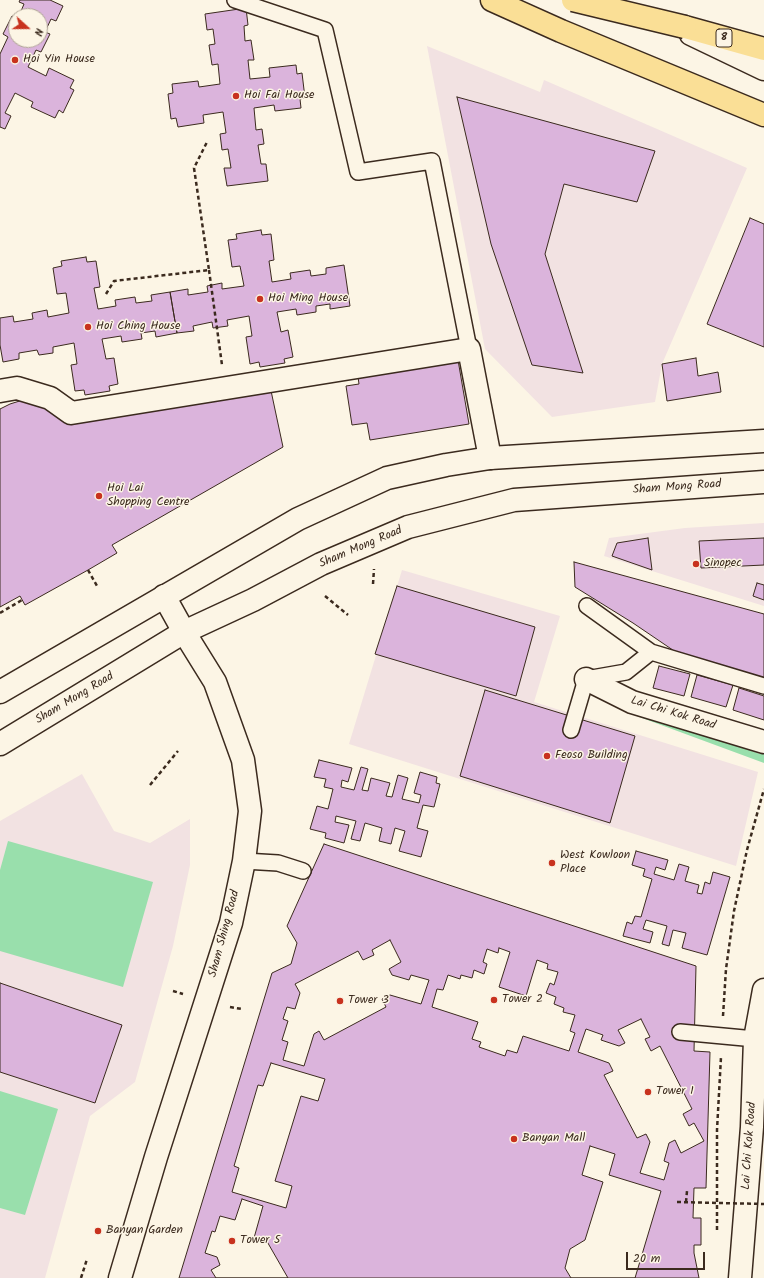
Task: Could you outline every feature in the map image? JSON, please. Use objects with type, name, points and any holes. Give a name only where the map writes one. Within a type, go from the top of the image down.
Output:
[{"type":"highway","points":[[492,0],[561,32],[764,115]]},
{"type":"highway","name":"8","points":[[573,0],[685,27],[764,49]]},
{"type":"street","points":[[622,0],[764,69]]},
{"type":"street","points":[[0,390],[17,388],[50,398],[70,413],[469,349],[490,458]]},
{"type":"street","points":[[0,692],[298,519],[387,478],[446,465],[490,458],[764,441]]},
{"type":"street","name":"Sham Mong Road","points":[[0,744],[184,632],[253,600],[321,564],[408,527],[514,500],[764,482]]},
{"type":"street","name":"Sham Shing Road","points":[[120,1278],[156,1157],[231,923],[244,861],[250,811],[243,760],[215,682],[164,596]]},
{"type":"street","name":"Lai Chi Kok Road","points":[[586,679],[632,702],[764,742]]},
{"type":"street","name":"Lai Chi Kok Road","points":[[740,1278],[752,1127],[755,1039],[764,990]]},
{"type":"lane","points":[[235,0],[325,30],[358,172],[432,161],[469,349]]},
{"type":"lane","points":[[587,606],[651,652],[764,686]]},
{"type":"lane","points":[[571,730],[586,679],[626,672],[651,652]]},
{"type":"lane","points":[[244,861],[278,863],[303,871]]},
{"type":"lane","points":[[680,1032],[755,1039]]},
{"type":"path","points":[[207,142],[194,168],[225,389]]},
{"type":"path","points":[[106,294],[114,281],[209,270]]},
{"type":"path","points":[[373,584],[374,569]]},
{"type":"path","points":[[88,570],[97,586]]},
{"type":"path","points":[[325,596],[348,615]]},
{"type":"path","points":[[0,613],[22,600]]},
{"type":"path","points":[[150,785],[178,751]]},
{"type":"path","points":[[686,1202],[687,1191]]},
{"type":"path","points":[[677,1202],[764,1204]]},
{"type":"path","points":[[81,1278],[87,1259]]},
{"type":"shaded area","points":[[427,46],[540,92],[544,80],[747,168],[662,364],[655,402],[552,417],[485,349]]},
{"type":"shaded area","name":"Sinopec","points":[[764,523],[764,606],[604,556],[609,538],[685,528]]},
{"type":"shaded area","points":[[402,570],[560,616],[534,702],[758,772],[736,866],[349,744]]},
{"type":"shaded area","points":[[82,774],[114,831],[150,843],[190,819],[190,865],[173,946],[135,1082],[90,1116],[45,1278],[0,1278],[0,821]]},
{"type":"green space","points":[[634,715],[682,726],[760,754],[764,751],[764,763]]},
{"type":"green space","points":[[8,841],[153,882],[123,987],[0,951],[0,870]]},
{"type":"green space","points":[[0,1091],[58,1109],[25,1215],[0,1208]]},
{"type":"building","name":"Hoi Yin House","points":[[20,0],[50,0],[63,6],[56,21],[51,19],[48,26],[48,8],[22,8],[24,4],[19,2]]},
{"type":"building","name":"Hoi Fai House","points":[[246,8],[248,25],[244,26],[245,41],[251,40],[254,60],[248,60],[250,79],[270,77],[269,68],[296,65],[297,74],[302,73],[305,98],[300,99],[301,108],[275,111],[274,105],[254,108],[256,130],[262,129],[264,144],[258,145],[261,164],[266,164],[268,181],[227,186],[224,168],[231,168],[228,149],[222,150],[220,134],[226,133],[223,112],[203,115],[204,123],[178,127],[176,118],[171,119],[168,94],[173,93],[172,84],[198,81],[199,87],[220,84],[218,64],[212,65],[209,45],[215,44],[213,29],[207,30],[205,14]]},
{"type":"building","name":"Hoi Yin House","points":[[8,24],[8,37],[3,34]]},
{"type":"building","name":"Hoi Yin House","points":[[8,37],[8,48],[43,48],[41,52],[36,50],[28,67],[46,76],[49,68],[74,80],[70,88],[74,90],[63,113],[59,110],[55,118],[31,107],[33,102],[15,93],[5,113],[11,116],[5,129],[0,127],[0,54]]},
{"type":"building","points":[[457,97],[655,151],[637,202],[564,184],[545,254],[583,373],[532,365],[491,244]]},
{"type":"building","points":[[750,218],[764,224],[764,347],[707,324]]},
{"type":"building","name":"Hoi Ming House","points":[[261,230],[262,235],[271,234],[274,260],[269,261],[272,282],[291,279],[290,273],[310,270],[311,276],[326,274],[326,268],[344,265],[350,306],[330,309],[330,304],[316,306],[316,312],[297,315],[296,309],[277,312],[281,332],[288,330],[293,357],[284,359],[285,363],[260,367],[259,362],[250,364],[246,337],[252,336],[249,316],[227,320],[228,326],[213,328],[212,322],[193,326],[194,331],[177,333],[170,292],[188,289],[188,295],[208,292],[207,286],[222,283],[222,289],[244,286],[240,266],[232,267],[228,240],[237,239],[236,234]]},
{"type":"building","name":"Hoi Ching House","points":[[86,257],[87,262],[96,261],[100,287],[94,288],[98,309],[116,306],[115,300],[135,297],[136,303],[152,301],[151,295],[170,292],[177,333],[156,337],[155,331],[141,333],[142,339],[122,342],[121,336],[102,339],[106,359],[114,358],[118,384],[109,386],[110,391],[85,395],[84,390],[75,391],[71,365],[77,364],[74,343],[53,347],[53,353],[39,355],[37,350],[19,353],[19,359],[3,362],[0,345],[0,318],[13,316],[14,322],[33,319],[32,313],[47,310],[48,317],[69,313],[66,293],[57,294],[53,268],[62,266],[61,261]]},
{"type":"building","points":[[696,358],[698,376],[718,372],[721,392],[667,401],[662,364]]},
{"type":"building","points":[[458,360],[469,424],[370,440],[367,423],[352,425],[346,386],[359,384],[358,377]]},
{"type":"building","name":"Hoi Lai Shopping Centre","points":[[270,386],[283,447],[112,545],[117,553],[88,570],[25,605],[20,596],[0,607],[0,409],[26,399],[59,408]]},
{"type":"building","points":[[648,538],[652,570],[612,556],[617,543]]},
{"type":"building","points":[[764,538],[764,565],[701,568],[699,541]]},
{"type":"building","points":[[574,562],[764,614],[764,681],[689,661],[633,623],[575,587]]},
{"type":"building","points":[[757,583],[764,585],[764,600],[753,596]]},
{"type":"building","points":[[397,586],[535,627],[516,696],[375,654]]},
{"type":"building","points":[[659,666],[690,674],[684,696],[653,688]]},
{"type":"building","points":[[697,675],[733,685],[726,707],[691,697]]},
{"type":"building","points":[[739,688],[764,696],[764,720],[733,710]]},
{"type":"building","name":"Feoso Building","points":[[485,690],[635,736],[610,823],[460,776]]},
{"type":"building","points":[[319,760],[352,768],[348,782],[342,780],[341,787],[354,790],[361,767],[368,769],[362,790],[368,791],[371,778],[390,783],[386,796],[392,797],[398,775],[408,778],[402,799],[419,803],[421,795],[414,793],[420,772],[437,777],[436,783],[440,784],[434,807],[423,805],[417,828],[428,831],[421,857],[399,851],[405,831],[395,828],[391,844],[379,841],[382,828],[365,823],[360,841],[351,839],[356,821],[336,816],[335,822],[349,825],[344,843],[325,838],[326,833],[310,829],[317,806],[328,809],[333,789],[324,787],[326,779],[314,777]]},
{"type":"building","points":[[324,844],[696,966],[694,1051],[710,1052],[706,1188],[694,1188],[693,1218],[701,1218],[701,1245],[694,1245],[699,1278],[179,1278],[272,973],[291,964],[297,943],[287,926]]},
{"type":"building","points":[[636,851],[668,860],[665,870],[656,867],[654,874],[674,880],[679,864],[689,867],[685,881],[699,885],[697,893],[702,894],[705,882],[710,884],[713,872],[730,877],[707,955],[682,948],[686,933],[673,930],[669,946],[662,944],[667,926],[646,920],[643,929],[653,932],[650,943],[623,936],[627,922],[632,924],[635,916],[641,917],[652,879],[643,876],[645,869],[632,865]]},
{"type":"building","name":"Tower 3","points":[[390,940],[401,962],[389,969],[392,975],[409,980],[411,975],[429,980],[421,1004],[390,995],[382,999],[386,1007],[324,1040],[319,1031],[314,1034],[304,1066],[283,1060],[288,1042],[282,1040],[288,1021],[283,1019],[287,1007],[295,1009],[300,993],[295,984],[358,951],[363,960],[374,955],[372,950]]},
{"type":"building","name":"Tower 2","points":[[499,948],[510,952],[499,987],[526,996],[537,960],[548,964],[547,969],[558,972],[554,985],[550,983],[546,993],[556,997],[554,1004],[564,1008],[563,1012],[575,1015],[570,1031],[575,1033],[569,1051],[523,1036],[517,1053],[507,1050],[505,1056],[479,1047],[481,1042],[472,1039],[478,1022],[432,1007],[437,989],[443,990],[448,975],[460,979],[461,975],[472,978],[474,970],[484,974],[487,964],[483,962],[487,949],[498,953]]},
{"type":"building","points":[[0,983],[122,1025],[95,1103],[0,1072]]},
{"type":"building","name":"Tower 1","points":[[641,1019],[650,1037],[645,1039],[651,1051],[660,1046],[692,1109],[683,1114],[689,1126],[694,1123],[704,1141],[681,1153],[675,1140],[669,1143],[664,1161],[669,1163],[664,1180],[640,1173],[650,1142],[646,1134],[637,1138],[604,1075],[613,1071],[609,1063],[578,1052],[586,1029],[603,1035],[601,1040],[619,1046],[625,1043],[618,1030]]},
{"type":"building","points":[[271,1063],[325,1079],[318,1101],[301,1096],[275,1181],[292,1186],[286,1208],[232,1192],[239,1168],[234,1166],[258,1085],[263,1086]]},
{"type":"building","points":[[590,1146],[615,1154],[609,1175],[661,1191],[635,1278],[571,1278],[565,1268],[570,1249],[585,1240],[603,1182],[582,1175]]},
{"type":"building","name":"Tower 5","points":[[242,1199],[263,1206],[254,1238],[257,1243],[265,1238],[288,1278],[216,1278],[211,1270],[220,1265],[217,1257],[205,1253],[212,1231],[215,1232],[220,1216],[235,1220]]},
{"type":"place","name":"Hoi Yin House","points":[[15,60]]},
{"type":"place","name":"Hoi Fai House","points":[[236,96]]},
{"type":"place","name":"Hoi Ming House","points":[[260,299]]},
{"type":"place","name":"Hoi Ching House","points":[[88,327]]},
{"type":"place","name":"Hoi Lai Shopping Centre","points":[[99,496]]},
{"type":"place","name":"Sinopec","points":[[696,564]]},
{"type":"place","name":"Feoso Building","points":[[547,756]]},
{"type":"place","name":"West Kowloon Place","points":[[552,863]]},
{"type":"place","name":"Tower 2","points":[[494,1000]]},
{"type":"place","name":"Tower 3","points":[[340,1001]]},
{"type":"place","name":"Tower 1","points":[[648,1092]]},
{"type":"place","name":"Banyan Mall","points":[[514,1139]]},
{"type":"place","name":"Banyan Garden","points":[[98,1231]]},
{"type":"place","name":"Tower 5","points":[[232,1241]]}]
